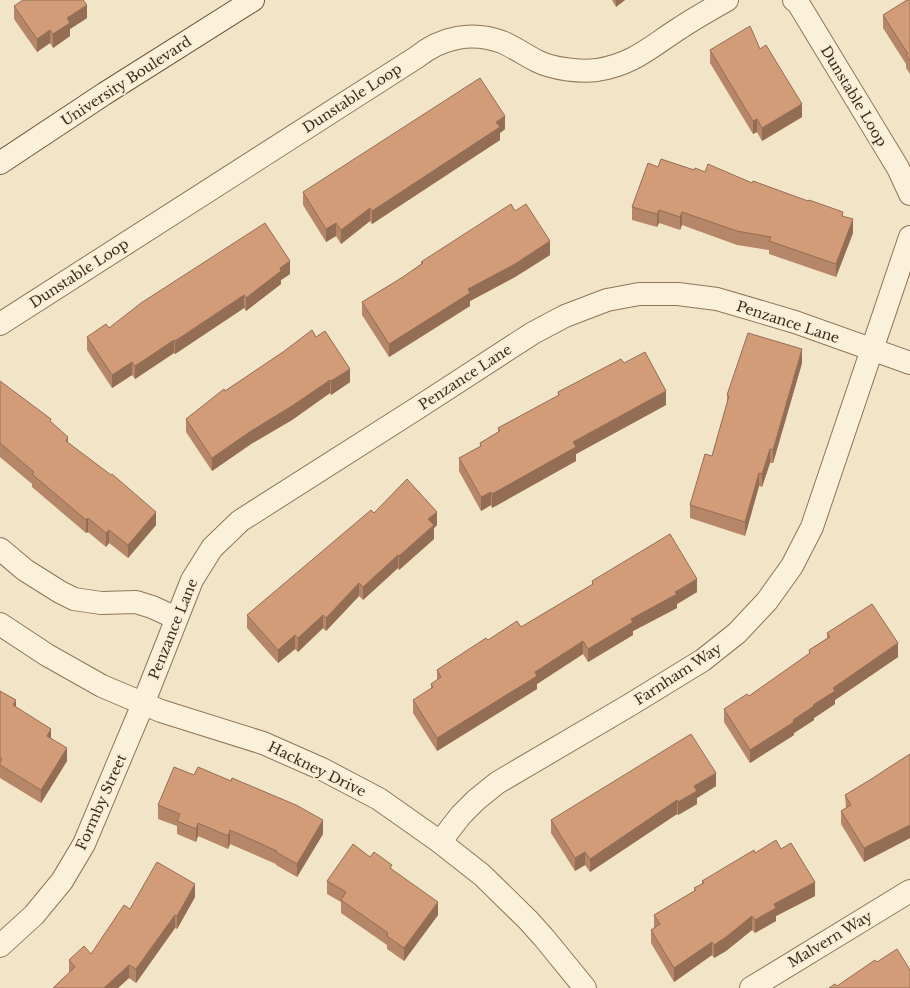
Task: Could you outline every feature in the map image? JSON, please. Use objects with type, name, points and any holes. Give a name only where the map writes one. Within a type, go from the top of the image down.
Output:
[{"type":"street","name":"University Boulevard","points":[[0,163],[104,94],[253,0]]},
{"type":"street","name":"Dunstable Loop","points":[[0,324],[417,57],[427,48],[443,41],[464,36],[487,37],[504,43],[538,62],[569,70],[596,70],[621,64],[641,55],[679,29],[727,0]]},
{"type":"street","name":"Dunstable Loop","points":[[794,0],[798,3],[898,168],[910,194]]},
{"type":"street","points":[[872,350],[910,237]]},
{"type":"street","name":"Penzance Lane","points":[[142,704],[192,580],[212,548],[240,520],[533,333],[565,316],[607,300],[639,294],[678,294],[717,299],[788,320],[910,364]]},
{"type":"street","name":"Farnham Way","points":[[440,842],[461,815],[476,800],[497,783],[703,660],[737,633],[767,601],[792,566],[812,527],[872,350]]},
{"type":"street","points":[[0,549],[25,570],[74,599],[101,603],[136,602],[152,607],[176,618]]},
{"type":"street","name":"Hackney Drive","points":[[0,624],[47,656],[102,686],[161,711],[263,743],[322,769],[379,799],[440,842],[482,876],[528,920],[585,988]]},
{"type":"street","name":"Formby Street","points":[[0,946],[34,914],[57,887],[84,844],[142,704]]},
{"type":"street","name":"Malvern Way","points":[[751,988],[910,891]]},
{"type":"building","points":[[23,0],[83,0],[87,5],[67,18],[70,23],[53,34],[50,30],[37,39],[14,6]]},
{"type":"building","points":[[907,0],[910,0],[910,61],[906,55],[908,54],[883,15]]},
{"type":"building","points":[[750,26],[760,49],[766,45],[802,104],[762,128],[757,119],[753,121],[710,50]]},
{"type":"building","points":[[480,78],[505,116],[496,122],[500,127],[372,211],[370,208],[341,230],[336,223],[326,229],[303,192]]},
{"type":"building","points":[[661,159],[705,172],[708,164],[752,183],[753,181],[843,212],[842,216],[853,219],[836,264],[769,241],[771,237],[737,231],[682,212],[680,217],[659,210],[657,214],[632,207],[648,163],[658,167]]},
{"type":"building","points":[[511,204],[515,211],[526,204],[550,241],[515,264],[468,289],[470,293],[389,344],[362,302],[403,277],[423,263],[421,262]]},
{"type":"building","points":[[265,223],[290,261],[280,268],[281,271],[246,298],[244,295],[135,366],[132,362],[112,375],[87,337],[106,324],[109,328],[141,303]]},
{"type":"building","points":[[312,330],[316,337],[325,331],[350,369],[331,381],[330,380],[212,458],[186,419],[224,389],[225,391],[283,352]]},
{"type":"building","points":[[748,333],[802,349],[773,450],[770,449],[762,474],[759,473],[745,522],[690,505],[705,454],[712,456],[729,396],[727,395]]},
{"type":"building","points":[[645,352],[666,391],[573,442],[576,447],[492,494],[491,492],[481,497],[459,458],[481,446],[480,443],[500,431],[498,428],[559,395],[558,392],[621,359],[624,363]]},
{"type":"building","points":[[0,381],[51,419],[50,421],[68,437],[66,441],[111,475],[112,474],[156,512],[128,545],[109,530],[106,533],[88,518],[86,520],[32,474],[34,472],[0,443]]},
{"type":"building","points":[[407,479],[437,512],[428,519],[434,525],[363,587],[359,583],[326,618],[323,615],[298,638],[295,635],[278,650],[247,615],[371,510],[374,513]]},
{"type":"building","points":[[670,534],[697,579],[675,592],[677,594],[631,619],[633,622],[588,649],[583,641],[535,672],[537,676],[437,738],[413,700],[433,687],[431,684],[441,677],[437,670],[486,638],[488,640],[517,621],[521,627],[593,584],[592,581]]},
{"type":"building","points":[[872,604],[898,643],[833,688],[835,691],[793,720],[794,722],[750,750],[724,709],[747,694],[749,696],[810,653],[809,650],[830,637],[827,633]]},
{"type":"building","points":[[0,691],[16,700],[13,705],[51,729],[47,736],[67,748],[41,790],[0,765],[2,759],[0,758]]},
{"type":"building","points":[[691,734],[716,773],[694,786],[697,791],[678,802],[677,800],[590,859],[585,852],[575,858],[551,820]]},
{"type":"building","points":[[910,754],[910,825],[864,848],[841,811],[851,805],[845,795]]},
{"type":"building","points":[[174,767],[194,775],[198,767],[231,781],[232,778],[296,805],[323,820],[297,864],[276,852],[277,851],[230,830],[228,836],[198,823],[196,829],[177,821],[180,814],[158,805]]},
{"type":"building","points":[[776,840],[781,849],[791,843],[815,882],[774,904],[776,908],[755,920],[752,916],[714,945],[712,942],[674,968],[651,930],[660,924],[654,915],[696,890],[694,888],[704,883],[702,881],[754,850],[755,853]]},
{"type":"building","points":[[353,844],[370,857],[374,852],[392,865],[390,868],[438,902],[404,948],[387,936],[388,933],[341,900],[346,892],[327,881]]},
{"type":"building","points":[[157,862],[195,884],[177,916],[175,915],[136,969],[129,965],[104,988],[53,988],[75,967],[69,960],[84,946],[91,954],[124,905],[130,909]]},
{"type":"building","points":[[897,949],[910,970],[910,988],[829,988],[835,984],[837,986],[875,960],[877,962]]}]
